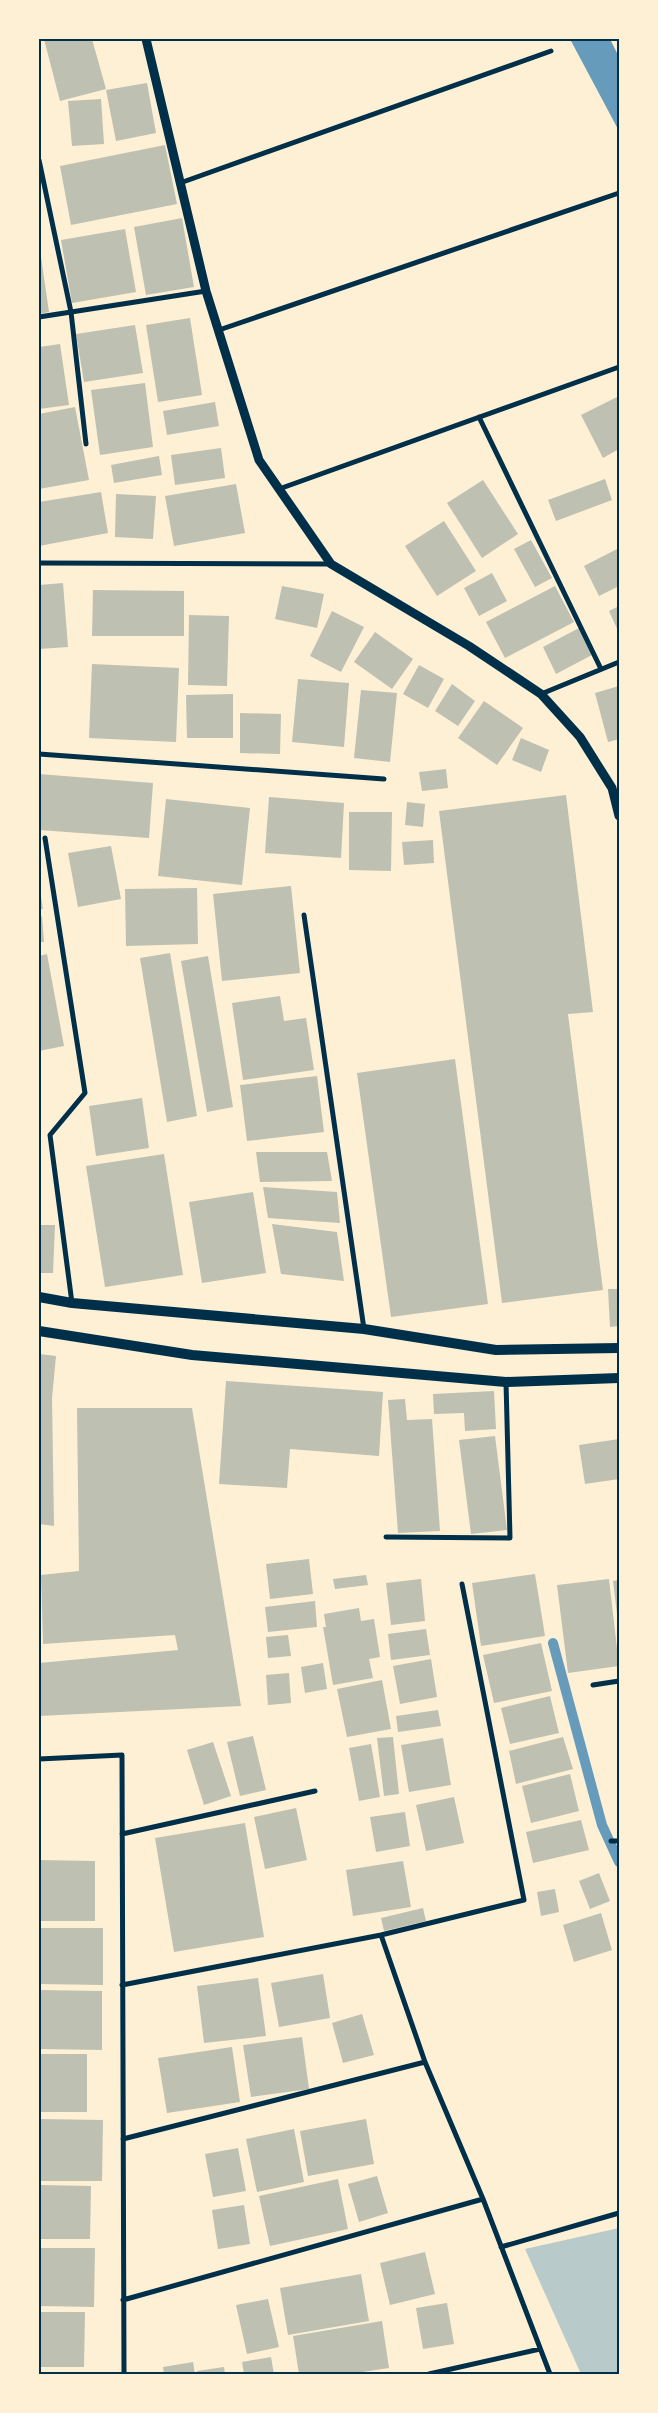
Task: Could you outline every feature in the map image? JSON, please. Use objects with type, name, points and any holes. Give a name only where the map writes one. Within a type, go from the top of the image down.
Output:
[{"type":"main road","points":[[39,1297],[72,1303],[364,1329],[496,1350],[619,1348]]},
{"type":"main road","points":[[39,1331],[192,1355],[506,1382],[619,1378]]},
{"type":"street","points":[[146,39],[206,291],[259,460],[330,564],[469,646],[541,694],[580,737],[612,788],[619,816]]},
{"type":"street","points":[[180,183],[551,51]]},
{"type":"street","points":[[39,160],[71,312],[86,444]]},
{"type":"street","points":[[219,330],[619,193]]},
{"type":"street","points":[[39,317],[206,291]]},
{"type":"street","points":[[279,489],[619,366]]},
{"type":"street","points":[[479,416],[601,669]]},
{"type":"street","points":[[39,563],[330,564]]},
{"type":"street","points":[[541,694],[619,662]]},
{"type":"street","points":[[39,754],[384,779]]},
{"type":"street","points":[[45,838],[85,1093],[50,1135],[72,1303]]},
{"type":"street","points":[[304,915],[364,1329]]},
{"type":"street","points":[[386,1537],[510,1538],[506,1382]]},
{"type":"street","points":[[122,1985],[381,1935],[524,1900],[462,1584]]},
{"type":"street","points":[[593,1685],[619,1681]]},
{"type":"street","points":[[39,1759],[122,1755],[124,2374]]},
{"type":"street","points":[[122,1834],[315,1791]]},
{"type":"street","points":[[611,1842],[619,1841]]},
{"type":"street","points":[[381,1935],[425,2062],[483,2199],[550,2374]]},
{"type":"street","points":[[123,2139],[425,2062]]},
{"type":"street","points":[[123,2300],[483,2199]]},
{"type":"street","points":[[501,2247],[619,2213]]},
{"type":"street","points":[[428,2374],[540,2349]]},
{"type":"shaded area","points":[[619,2228],[619,2374],[581,2374],[525,2249]]},
{"type":"water","points":[[570,39],[610,39],[619,57],[619,131]]},
{"type":"building","points":[[44,39],[92,39],[106,89],[60,101]]},
{"type":"building","points":[[147,83],[156,133],[116,141],[106,90]]},
{"type":"building","points":[[101,99],[104,144],[72,146],[68,101]]},
{"type":"building","points":[[165,145],[177,204],[71,225],[60,166]]},
{"type":"building","points":[[182,218],[194,287],[146,295],[134,227]]},
{"type":"building","points":[[125,229],[136,292],[72,303],[61,240]]},
{"type":"building","points":[[39,243],[49,312],[39,314]]},
{"type":"building","points":[[190,318],[202,395],[158,402],[146,325]]},
{"type":"building","points":[[135,325],[143,373],[84,382],[76,334]]},
{"type":"building","points":[[60,344],[69,405],[39,409],[39,347]]},
{"type":"building","points":[[145,383],[153,447],[100,455],[91,390]]},
{"type":"building","points":[[619,396],[619,449],[603,458],[581,415]]},
{"type":"building","points":[[215,402],[219,426],[167,435],[163,411]]},
{"type":"building","points":[[75,407],[89,480],[39,489],[39,414]]},
{"type":"building","points":[[221,448],[225,478],[175,485],[171,455]]},
{"type":"building","points":[[159,456],[162,475],[114,483],[111,465]]},
{"type":"building","points":[[605,479],[612,500],[556,521],[548,500]]},
{"type":"building","points":[[483,480],[518,534],[482,558],[447,503]]},
{"type":"building","points":[[236,484],[245,533],[174,546],[165,496]]},
{"type":"building","points":[[101,492],[108,533],[39,546],[39,502]]},
{"type":"building","points":[[116,494],[156,496],[153,539],[115,537]]},
{"type":"building","points":[[444,521],[476,571],[437,596],[405,546]]},
{"type":"building","points":[[531,540],[552,578],[535,587],[514,549]]},
{"type":"building","points":[[619,548],[619,586],[599,596],[584,566]]},
{"type":"building","points":[[492,573],[507,601],[479,616],[464,588]]},
{"type":"building","points":[[63,583],[68,647],[39,649],[39,585]]},
{"type":"building","points":[[282,586],[324,594],[317,628],[275,619]]},
{"type":"building","points":[[555,586],[574,622],[505,658],[486,622]]},
{"type":"building","points":[[93,590],[184,591],[184,636],[92,636]]},
{"type":"building","points":[[619,606],[619,633],[609,611]]},
{"type":"building","points":[[332,611],[364,627],[341,672],[310,656]]},
{"type":"building","points":[[189,615],[229,616],[227,686],[188,685]]},
{"type":"building","points":[[579,628],[592,655],[556,674],[543,647]]},
{"type":"building","points":[[375,632],[413,659],[392,689],[354,662]]},
{"type":"building","points":[[92,664],[179,668],[176,742],[89,738]]},
{"type":"building","points":[[419,665],[444,679],[428,708],[403,694]]},
{"type":"building","points":[[298,679],[349,683],[344,747],[292,742]]},
{"type":"building","points":[[452,684],[475,701],[458,726],[435,711]]},
{"type":"building","points":[[619,686],[619,739],[608,742],[595,693]]},
{"type":"building","points":[[361,690],[397,693],[390,762],[354,758]]},
{"type":"building","points":[[233,694],[233,738],[187,738],[186,695]]},
{"type":"building","points":[[484,701],[523,728],[497,765],[458,738]]},
{"type":"building","points":[[240,713],[281,714],[280,754],[240,753]]},
{"type":"building","points":[[521,738],[549,750],[541,772],[512,760]]},
{"type":"building","points":[[446,769],[448,788],[422,791],[419,772]]},
{"type":"building","points":[[39,774],[153,783],[149,838],[39,830]]},
{"type":"building","points":[[566,795],[593,1012],[568,1014],[603,1290],[502,1303],[439,811]]},
{"type":"building","points":[[269,797],[344,803],[341,858],[265,853]]},
{"type":"building","points":[[166,799],[250,808],[242,885],[158,876]]},
{"type":"building","points":[[407,802],[425,804],[423,827],[405,825]]},
{"type":"building","points":[[349,812],[392,812],[391,871],[349,870]]},
{"type":"building","points":[[433,840],[434,863],[404,865],[402,842]]},
{"type":"building","points":[[111,846],[121,899],[78,907],[68,853]]},
{"type":"building","points":[[39,884],[43,909],[39,909]]},
{"type":"building","points":[[291,886],[300,973],[222,981],[213,894]]},
{"type":"building","points":[[197,888],[198,944],[126,946],[125,889]]},
{"type":"building","points":[[42,916],[44,942],[39,942],[39,917]]},
{"type":"building","points":[[170,953],[197,1116],[167,1122],[140,958]]},
{"type":"building","points":[[47,954],[64,1046],[39,1051],[39,956]]},
{"type":"building","points":[[208,956],[233,1107],[207,1112],[181,961]]},
{"type":"building","points":[[280,996],[284,1021],[306,1018],[314,1070],[243,1080],[232,1003]]},
{"type":"building","points":[[455,1059],[488,1304],[391,1317],[357,1073]]},
{"type":"building","points":[[317,1076],[324,1132],[247,1141],[240,1085]]},
{"type":"building","points":[[142,1098],[149,1148],[96,1156],[89,1106]]},
{"type":"building","points":[[256,1152],[327,1152],[332,1181],[260,1182]]},
{"type":"building","points":[[164,1154],[183,1275],[105,1287],[86,1166]]},
{"type":"building","points":[[263,1187],[337,1192],[340,1223],[268,1218]]},
{"type":"building","points":[[253,1192],[266,1273],[202,1283],[189,1202]]},
{"type":"building","points":[[272,1224],[337,1232],[344,1281],[281,1274]]},
{"type":"building","points":[[39,1225],[55,1225],[53,1273],[39,1273]]},
{"type":"building","points":[[608,1289],[619,1289],[619,1326],[610,1327]]},
{"type":"building","points":[[39,1354],[56,1356],[52,1398],[54,1526],[39,1524]]},
{"type":"building","points":[[226,1381],[383,1392],[379,1456],[290,1449],[287,1488],[219,1484]]},
{"type":"building","points":[[494,1391],[496,1429],[465,1431],[464,1413],[434,1414],[433,1394]]},
{"type":"building","points":[[405,1399],[407,1420],[432,1419],[440,1531],[398,1533],[388,1400]]},
{"type":"building","points":[[77,1408],[192,1408],[241,1706],[39,1716],[39,1663],[178,1650],[175,1635],[43,1644],[41,1575],[79,1571]]},
{"type":"building","points":[[495,1436],[507,1530],[471,1534],[459,1440]]},
{"type":"building","points":[[619,1439],[619,1479],[585,1484],[579,1445]]},
{"type":"building","points":[[309,1559],[313,1594],[270,1599],[266,1564]]},
{"type":"building","points":[[535,1574],[545,1636],[481,1646],[472,1583]]},
{"type":"building","points":[[366,1575],[368,1585],[335,1589],[333,1579]]},
{"type":"building","points":[[421,1579],[425,1621],[391,1625],[386,1583]]},
{"type":"building","points":[[609,1579],[619,1666],[568,1673],[557,1585]]},
{"type":"building","points":[[619,1580],[619,1622],[618,1622],[613,1581]]},
{"type":"building","points":[[315,1601],[317,1627],[268,1632],[265,1607]]},
{"type":"building","points":[[359,1608],[361,1621],[374,1619],[380,1657],[369,1659],[373,1678],[333,1685],[323,1627],[326,1627],[324,1614]]},
{"type":"building","points":[[426,1629],[430,1655],[391,1660],[388,1634]]},
{"type":"building","points":[[288,1635],[291,1656],[268,1658],[266,1637]]},
{"type":"building","points":[[541,1643],[552,1691],[494,1703],[483,1655]]},
{"type":"building","points":[[431,1659],[437,1697],[400,1704],[393,1666]]},
{"type":"building","points":[[323,1663],[327,1689],[305,1693],[301,1667]]},
{"type":"building","points":[[289,1673],[291,1703],[268,1705],[266,1675]]},
{"type":"building","points":[[382,1680],[391,1729],[347,1737],[337,1689]]},
{"type":"building","points":[[550,1696],[559,1733],[510,1744],[501,1708]]},
{"type":"building","points":[[438,1710],[441,1726],[398,1732],[396,1716]]},
{"type":"building","points":[[253,1736],[266,1790],[240,1796],[227,1742]]},
{"type":"building","points":[[393,1737],[399,1794],[384,1796],[377,1738]]},
{"type":"building","points":[[563,1737],[573,1769],[516,1784],[509,1751]]},
{"type":"building","points":[[443,1738],[451,1785],[409,1792],[401,1745]]},
{"type":"building","points":[[213,1742],[231,1796],[204,1805],[187,1750]]},
{"type":"building","points":[[371,1744],[380,1797],[359,1801],[349,1748]]},
{"type":"building","points":[[570,1774],[579,1811],[531,1823],[522,1786]]},
{"type":"building","points":[[454,1797],[464,1843],[426,1851],[416,1805]]},
{"type":"building","points":[[296,1808],[307,1860],[265,1869],[254,1817]]},
{"type":"building","points":[[405,1812],[410,1846],[376,1852],[370,1817]]},
{"type":"building","points":[[581,1820],[589,1850],[533,1863],[526,1832]]},
{"type":"building","points":[[245,1823],[264,1937],[174,1952],[155,1838]]},
{"type":"building","points":[[39,1860],[95,1861],[95,1921],[39,1921]]},
{"type":"building","points":[[403,1861],[411,1907],[353,1916],[346,1870]]},
{"type":"building","points":[[599,1873],[610,1901],[590,1909],[579,1881]]},
{"type":"building","points":[[555,1889],[559,1912],[541,1916],[537,1892]]},
{"type":"building","points":[[423,1908],[426,1921],[384,1931],[381,1918]]},
{"type":"building","points":[[601,1913],[612,1950],[574,1962],[563,1925]]},
{"type":"building","points":[[39,1928],[103,1928],[103,1985],[39,1984]]},
{"type":"building","points":[[323,1974],[330,2018],[279,2027],[271,1983]]},
{"type":"building","points":[[258,1978],[266,2036],[204,2043],[197,1986]]},
{"type":"building","points":[[39,1990],[102,1991],[102,2050],[39,2049]]},
{"type":"building","points":[[362,2014],[374,2055],[343,2063],[332,2023]]},
{"type":"building","points":[[302,2037],[309,2089],[251,2097],[243,2045]]},
{"type":"building","points":[[232,2047],[240,2102],[167,2113],[158,2058]]},
{"type":"building","points":[[39,2054],[87,2054],[87,2112],[39,2112]]},
{"type":"building","points":[[39,2119],[103,2120],[102,2181],[39,2181]]},
{"type":"building","points":[[366,2119],[374,2164],[308,2176],[300,2131]]},
{"type":"building","points":[[294,2129],[304,2182],[257,2192],[246,2139]]},
{"type":"building","points":[[238,2148],[246,2191],[213,2197],[205,2154]]},
{"type":"building","points":[[377,2176],[388,2213],[359,2222],[348,2184]]},
{"type":"building","points":[[338,2179],[348,2229],[270,2246],[259,2196]]},
{"type":"building","points":[[39,2185],[91,2186],[90,2239],[39,2239]]},
{"type":"building","points":[[244,2205],[250,2244],[218,2249],[212,2210]]},
{"type":"building","points":[[39,2248],[95,2248],[94,2307],[39,2306]]},
{"type":"building","points":[[425,2252],[435,2294],[390,2305],[380,2263]]},
{"type":"building","points":[[361,2274],[369,2321],[288,2335],[280,2288]]},
{"type":"building","points":[[268,2299],[279,2347],[247,2354],[236,2305]]},
{"type":"building","points":[[447,2303],[454,2344],[423,2349],[416,2308]]},
{"type":"building","points":[[39,2312],[85,2312],[84,2367],[39,2367]]},
{"type":"building","points":[[382,2321],[389,2368],[349,2374],[299,2374],[293,2336]]},
{"type":"building","points":[[271,2357],[274,2374],[244,2374],[242,2362]]},
{"type":"building","points":[[193,2362],[195,2374],[164,2374],[163,2367]]},
{"type":"building","points":[[224,2367],[225,2374],[198,2374],[197,2371]]},
{"type":"waterway","points":[[553,1643],[602,1825],[619,1862]]}]
